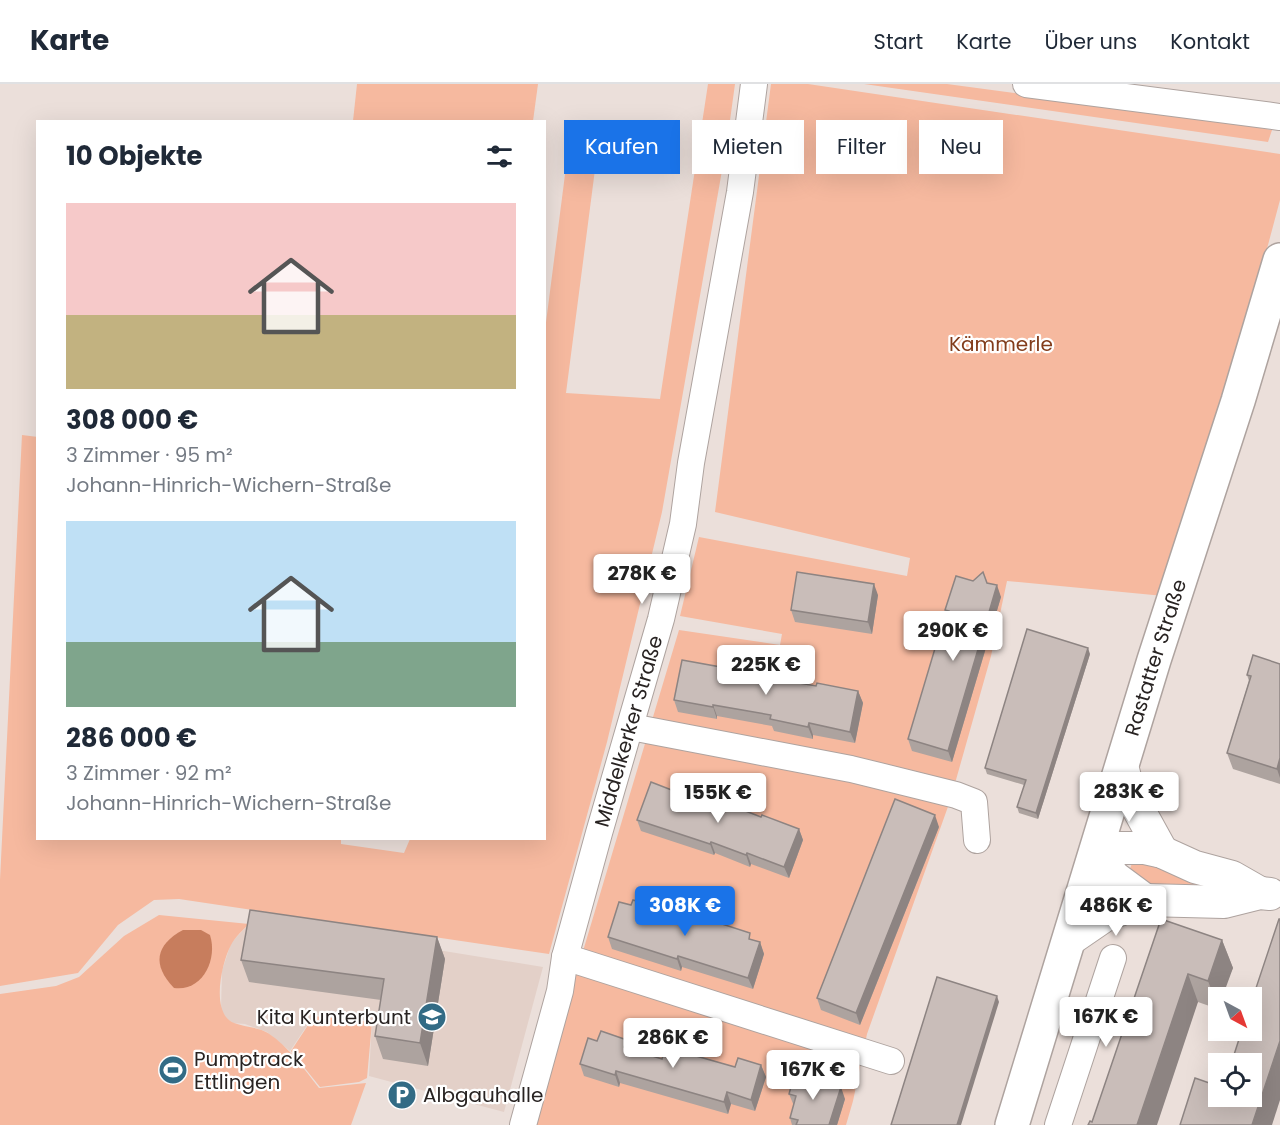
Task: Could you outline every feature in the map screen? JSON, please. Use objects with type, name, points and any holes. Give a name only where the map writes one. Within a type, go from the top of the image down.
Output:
[{"type":"main road","name":"Rastatter Straße","points":[[1012,1125],[1154,660],[1238,401],[1280,260]]},
{"type":"street","name":"Middelkerker Straße","points":[[523,1125],[560,991],[565,957],[661,619],[683,524],[691,464],[740,192],[754,84]]},
{"type":"street","points":[[1026,84],[1280,117]]},
{"type":"street","points":[[631,728],[851,769],[956,795],[974,802],[977,840]]},
{"type":"street","points":[[1122,765],[1129,792],[1162,852]]},
{"type":"street","points":[[1145,900],[1114,876],[1096,852],[1112,848],[1143,848],[1162,852],[1195,867],[1232,877],[1270,894]]},
{"type":"street","points":[[1069,940],[1104,916],[1145,900],[1224,902],[1270,894]]},
{"type":"street","points":[[565,957],[891,1061]]},
{"type":"street","points":[[1058,1125],[1113,958]]},
{"type":"shaded area","name":"Kita Kunterbunt","points":[[249,924],[327,932],[543,967],[504,1112],[369,1076],[372,1021],[314,1015],[290,1051],[267,1032],[245,1024],[233,1023],[227,1019],[221,1010],[222,971],[231,943]]},
{"type":"shaded area","points":[[183,930],[201,930],[210,935],[212,954],[210,964],[200,980],[184,988],[174,988],[162,971],[160,956],[167,942]]},
{"type":"green space","points":[[357,84],[538,84],[533,120],[353,120]]},
{"type":"green space","points":[[708,84],[735,84],[730,120],[703,120]]},
{"type":"green space","name":"Kämmerle","points":[[771,84],[808,84],[1280,154],[1280,200],[1174,597],[1007,581],[991,656],[950,801],[867,1034],[846,1125],[531,1125],[679,630],[780,645],[782,634],[680,616],[699,537],[907,576],[910,558],[715,512],[759,174],[804,174],[804,120],[766,120]]},
{"type":"green space","points":[[864,84],[947,84],[1210,119],[1272,130],[1268,142]]},
{"type":"green space","points":[[565,174],[594,174],[566,393],[660,399],[694,174],[721,174],[662,512],[607,742],[549,954],[179,899],[154,900],[118,925],[78,973],[0,986],[0,880],[22,435],[36,437],[36,840],[341,840],[341,844],[404,853],[410,840],[546,840],[546,322]]},
{"type":"green space","points":[[1135,855],[1231,889],[1159,893],[1127,877]]},
{"type":"green space","points":[[159,915],[249,924],[233,942],[224,962],[220,995],[224,1013],[229,1020],[237,1024],[263,1031],[276,1039],[296,1059],[319,1088],[366,1083],[351,1125],[0,1125],[0,994],[56,986],[79,977],[124,936]]},
{"type":"green space","points":[[314,1016],[372,1022],[367,1078],[359,1082],[320,1087],[291,1051]]},
{"type":"building","points":[[797,572],[874,584],[868,622],[791,610]]},
{"type":"building","points":[[983,572],[987,583],[997,585],[948,751],[908,739],[936,645],[938,646],[949,611],[945,610],[956,576],[973,581]]},
{"type":"building","points":[[1027,629],[1088,648],[1036,813],[1017,807],[1026,780],[985,768]]},
{"type":"building","points":[[1253,655],[1280,664],[1280,758],[1277,769],[1227,753],[1251,676],[1247,675]]},
{"type":"building","points":[[682,660],[721,667],[721,664],[760,672],[759,676],[858,691],[850,732],[809,723],[808,727],[770,719],[771,715],[674,700]]},
{"type":"building","points":[[651,782],[687,796],[688,792],[724,806],[725,803],[799,829],[784,867],[747,853],[746,855],[637,820]]},
{"type":"building","points":[[895,799],[935,815],[856,1013],[817,998]]},
{"type":"building","points":[[633,900],[690,917],[691,914],[750,933],[749,939],[760,942],[748,978],[608,937],[619,902],[631,905]]},
{"type":"building","points":[[250,910],[437,937],[420,1043],[375,1036],[384,979],[241,960]]},
{"type":"building","points":[[1161,919],[1222,940],[1208,981],[1188,974],[1137,1125],[1088,1125],[1090,1121],[1092,1122]]},
{"type":"building","points":[[1280,919],[1280,1041],[1262,1095],[1262,1053],[1235,1053],[1238,1041],[1262,1041],[1262,987],[1256,987]]},
{"type":"building","points":[[937,977],[997,996],[957,1125],[891,1125]]},
{"type":"building","points":[[601,1031],[627,1040],[624,1047],[662,1059],[666,1044],[690,1051],[689,1054],[735,1067],[738,1058],[761,1065],[751,1100],[727,1092],[724,1102],[616,1071],[615,1075],[580,1064],[588,1038],[597,1041]]},
{"type":"building","points":[[795,1073],[841,1087],[829,1125],[796,1125],[798,1120],[790,1118],[796,1096],[789,1094]]},
{"type":"building","points":[[1195,1078],[1208,1083],[1208,1107],[1258,1107],[1252,1125],[1180,1125]]},
{"type":"place","name":"Kita Kunterbunt","points":[[432,1017]]},
{"type":"place","name":"Pumptrack Ettlingen","points":[[173,1070]]},
{"type":"place","name":"Albgauhalle","points":[[402,1095]]}]
